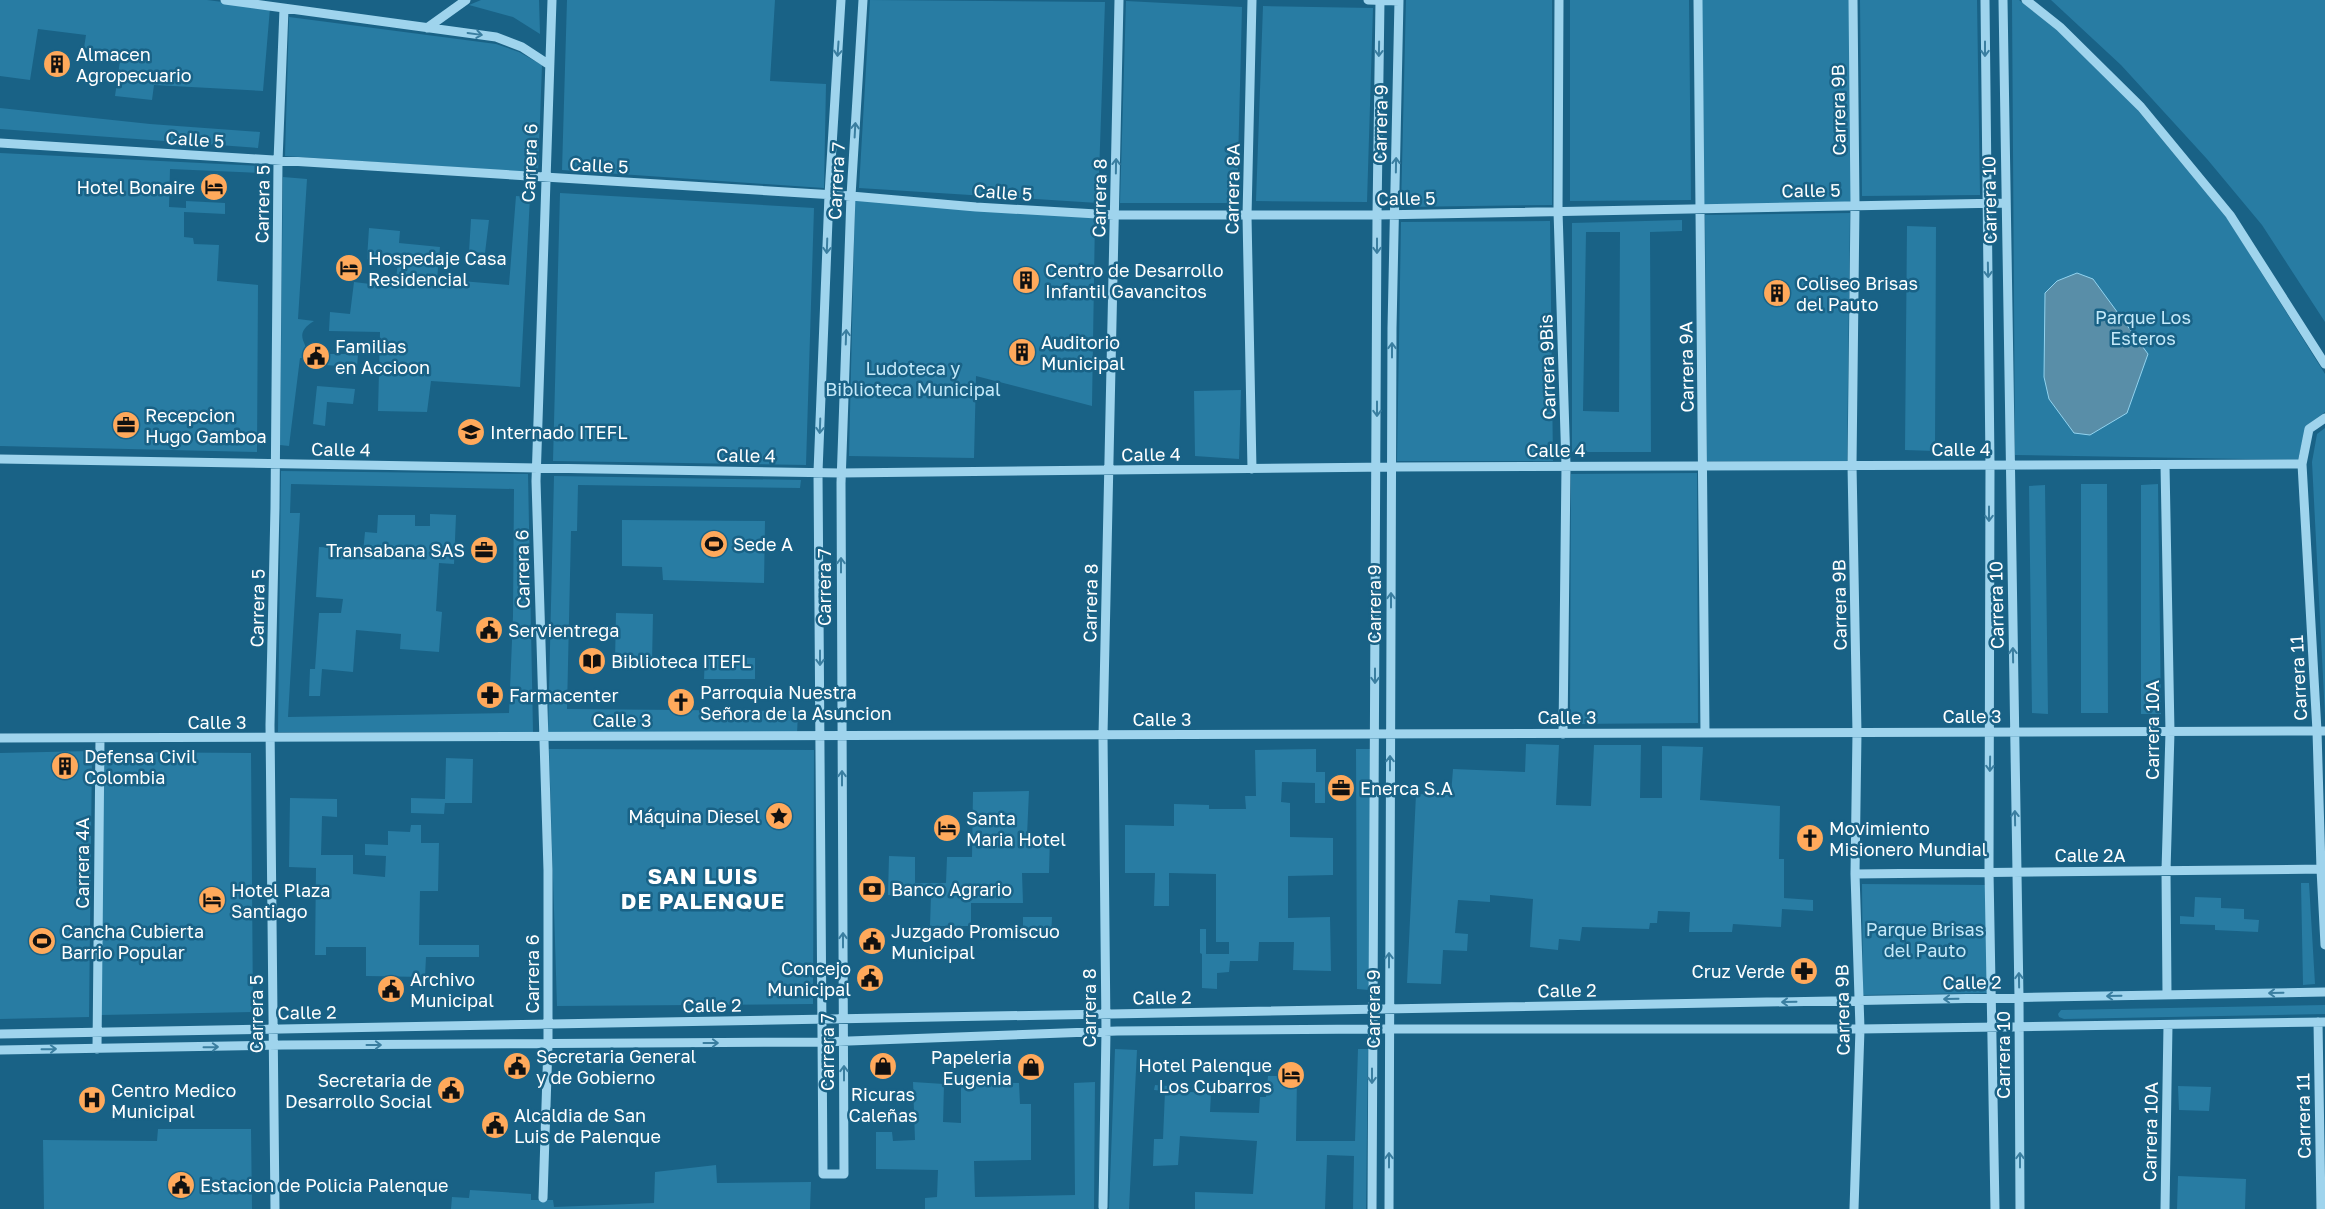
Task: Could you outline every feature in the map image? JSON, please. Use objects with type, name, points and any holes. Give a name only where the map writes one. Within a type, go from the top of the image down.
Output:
[{"type":"street","points":[[225,0],[496,37],[522,47],[548,64]]},
{"type":"street","points":[[426,28],[466,0]]},
{"type":"street","name":"Carrera 6","points":[[543,1198],[548,1044],[548,870],[536,468],[548,64],[552,0]]},
{"type":"street","name":"Carrera 7","points":[[842,0],[829,195],[818,472],[823,1174],[844,1174],[841,473],[851,196],[863,0]]},
{"type":"street","name":"Carrera 8","points":[[1103,1207],[1106,1031],[1104,735],[1108,470],[1120,0]]},
{"type":"street","name":"Carrera 8A","points":[[1252,0],[1247,216],[1252,469]]},
{"type":"street","points":[[1368,0],[1399,0]]},
{"type":"street","name":"Carrera 9","points":[[1372,1209],[1377,215],[1380,0]]},
{"type":"street","name":"Carrera 9","points":[[1389,1209],[1392,467],[1399,0]]},
{"type":"street","name":"Carrera 9Bis","points":[[1559,0],[1558,211],[1566,466],[1563,734]]},
{"type":"street","name":"Carrera 9A","points":[[1698,0],[1705,733]]},
{"type":"street","name":"Carrera 9B","points":[[1853,0],[1855,205],[1852,465],[1858,733],[1855,874],[1860,1001],[1854,1209]]},
{"type":"street","name":"Carrera 10","points":[[1985,0],[1990,465],[1991,732],[1989,872],[1995,1209]]},
{"type":"street","name":"Carrera 10","points":[[2003,0],[2019,998],[2020,1209]]},
{"type":"street","points":[[2026,0],[2060,28],[2141,107],[2230,215],[2325,364]]},
{"type":"street","name":"Carrera 5","points":[[275,1209],[270,738],[278,161],[284,9]]},
{"type":"street","name":"Calle 5","points":[[0,143],[851,196],[976,207],[1114,214],[1377,215],[2005,203]]},
{"type":"street","name":"Carrera 11","points":[[2325,418],[2309,429],[2302,464],[2321,732],[2325,946]]},
{"type":"street","name":"Calle 4","points":[[0,460],[841,473],[1377,467],[2302,464]]},
{"type":"street","name":"Carrera 10A","points":[[2165,465],[2170,732],[2166,871],[2168,995]]},
{"type":"street","name":"Calle 3","points":[[0,738],[2321,732]]},
{"type":"street","name":"Carrera 4A","points":[[97,1048],[100,738]]},
{"type":"street","name":"Calle 2A","points":[[1855,874],[2323,869]]},
{"type":"street","name":"Calle 2","points":[[0,1034],[2325,992]]},
{"type":"street","name":"Carrera 11","points":[[2321,1022],[2321,1209]]},
{"type":"street","name":"Calle 2","points":[[0,1050],[844,1042],[1106,1031],[1372,1028],[1389,1030],[1860,1029],[2321,1022]]},
{"type":"street","name":"Carrera 10A","points":[[2165,1209],[2168,1025]]},
{"type":"green space","points":[[0,0],[207,0],[270,8],[263,91],[154,85],[152,100],[115,96],[121,54],[84,48],[86,35],[38,29],[30,80],[0,76]]},
{"type":"green space","points":[[481,0],[539,0],[540,34],[513,17],[469,5]]},
{"type":"green space","points":[[567,0],[775,0],[770,81],[826,84],[824,188],[562,170]]},
{"type":"green space","points":[[870,0],[1105,2],[1098,203],[859,188]]},
{"type":"green space","points":[[1406,0],[1552,0],[1552,205],[1401,207]]},
{"type":"green space","points":[[1570,0],[1689,0],[1691,200],[1570,201]]},
{"type":"green space","points":[[1702,0],[1850,0],[1852,203],[1704,205]]},
{"type":"green space","points":[[1860,0],[1977,0],[1980,195],[1862,196]]},
{"type":"green space","name":"Parque Los Esteros","points":[[2012,0],[2019,0],[2057,30],[2136,108],[2227,218],[2325,374],[2325,412],[2306,426],[2298,460],[2015,455]]},
{"type":"green space","points":[[2051,0],[2325,0],[2325,322],[2262,225],[2207,159],[2121,65]]},
{"type":"green space","points":[[1126,1],[1242,7],[1237,203],[1120,203]]},
{"type":"green space","points":[[1263,6],[1373,8],[1367,202],[1256,201]]},
{"type":"green space","points":[[289,17],[496,44],[519,52],[542,65],[538,173],[285,156]]},
{"type":"green space","points":[[0,108],[150,124],[260,132],[258,148],[0,129]]},
{"type":"green space","points":[[0,153],[260,166],[260,173],[170,169],[169,207],[186,208],[186,201],[225,203],[225,214],[184,212],[184,237],[193,238],[194,244],[219,245],[217,281],[258,285],[257,452],[0,446]]},
{"type":"green space","points":[[283,177],[307,179],[298,319],[314,321],[307,326],[302,335],[308,358],[300,358],[289,446],[280,445]]},
{"type":"green space","points":[[560,193],[814,208],[806,465],[553,461]]},
{"type":"green space","points":[[516,196],[530,197],[520,387],[431,381],[427,412],[378,411],[380,332],[329,331],[330,312],[350,314],[354,282],[395,287],[398,262],[367,259],[369,228],[400,231],[399,243],[440,247],[437,279],[509,285]]},
{"type":"green space","name":"Ludoteca y Biblioteca Municipal","points":[[855,199],[1095,217],[1092,406],[976,376],[974,458],[849,456]]},
{"type":"green space","points":[[1850,213],[1847,461],[1707,461],[1705,215]]},
{"type":"green space","points":[[471,219],[489,220],[485,253],[469,252]]},
{"type":"green space","points":[[1682,220],[1682,231],[1650,232],[1651,452],[1572,452],[1572,223]],"holes":[[[1586,232],[1620,232],[1619,412],[1583,411]]]},
{"type":"green space","points":[[1550,221],[1553,461],[1397,461],[1401,222]]},
{"type":"green space","points":[[1907,226],[1936,227],[1935,451],[1905,450]]},
{"type":"green space","points":[[324,354],[358,354],[357,367],[324,365]]},
{"type":"green space","points":[[317,386],[355,389],[353,404],[327,402],[325,426],[313,424]]},
{"type":"green space","points":[[1241,390],[1239,459],[1195,456],[1194,391]]},
{"type":"green space","points":[[2325,428],[2325,716],[2312,462],[2317,434]]},
{"type":"green space","points":[[281,471],[528,474],[533,732],[278,732]],"holes":[[[291,484],[514,489],[513,616],[509,713],[288,717],[300,513],[290,513]]]},
{"type":"green space","points":[[1697,473],[1698,723],[1570,724],[1571,474]]},
{"type":"green space","points":[[554,476],[801,480],[800,488],[578,485],[577,531],[571,531],[567,709],[798,711],[797,735],[548,733]]},
{"type":"green space","points":[[2081,484],[2107,484],[2108,713],[2081,713]]},
{"type":"green space","points":[[2158,484],[2161,714],[2141,714],[2141,485]]},
{"type":"green space","points":[[2045,485],[2048,714],[2032,713],[2029,486]]},
{"type":"green space","points":[[430,514],[456,515],[454,564],[439,563],[436,611],[442,612],[439,652],[400,649],[401,634],[356,630],[353,672],[322,669],[320,696],[309,696],[310,669],[315,669],[319,613],[341,613],[343,599],[316,597],[319,547],[340,548],[340,552],[363,553],[365,532],[377,533],[378,515],[415,515],[415,526],[430,526]]},
{"type":"green space","name":"Sede A","points":[[622,520],[765,521],[764,583],[663,580],[662,567],[622,566]]},
{"type":"green space","points":[[616,613],[653,614],[652,663],[615,661]]},
{"type":"green space","points":[[705,656],[755,658],[755,679],[704,679]]},
{"type":"green space","points":[[1526,744],[1559,745],[1556,805],[1591,806],[1594,745],[1641,745],[1640,798],[1662,798],[1662,746],[1703,747],[1700,800],[1780,806],[1779,859],[1784,859],[1784,898],[1813,900],[1813,911],[1782,909],[1781,927],[1733,924],[1732,932],[1689,932],[1690,912],[1658,911],[1657,923],[1650,923],[1649,929],[1582,927],[1580,941],[1559,939],[1558,950],[1530,947],[1533,899],[1490,895],[1490,902],[1458,900],[1455,933],[1468,934],[1467,951],[1443,950],[1441,984],[1407,983],[1416,794],[1451,795],[1453,769],[1525,772]]},
{"type":"green space","points":[[549,749],[814,750],[813,1004],[557,1006]]},
{"type":"green space","points":[[1316,749],[1316,772],[1325,772],[1325,803],[1315,803],[1315,783],[1282,782],[1281,802],[1290,803],[1290,837],[1333,838],[1333,875],[1288,876],[1288,918],[1330,917],[1331,971],[1293,970],[1294,942],[1259,942],[1258,961],[1230,961],[1229,972],[1217,973],[1217,989],[1202,988],[1200,929],[1206,929],[1206,954],[1229,954],[1229,942],[1216,942],[1216,874],[1169,873],[1169,906],[1154,906],[1155,873],[1125,873],[1125,825],[1174,826],[1174,804],[1209,805],[1209,809],[1246,809],[1245,796],[1256,796],[1255,750]]},
{"type":"green space","points":[[1356,749],[1371,749],[1369,990],[1357,989]]},
{"type":"green space","points":[[92,751],[89,1017],[0,1019],[0,753]]},
{"type":"green space","points":[[103,752],[251,753],[253,1012],[101,1015]]},
{"type":"green space","points":[[446,758],[473,759],[472,803],[445,803],[444,814],[411,813],[411,798],[445,799]]},
{"type":"green space","points":[[1029,791],[1027,836],[1050,836],[1049,873],[1022,873],[1023,903],[971,903],[971,926],[930,926],[931,895],[888,895],[889,856],[915,857],[915,883],[946,883],[947,857],[972,857],[973,792]]},
{"type":"green space","points":[[290,798],[337,799],[337,817],[322,816],[321,855],[353,855],[353,874],[385,877],[386,856],[365,855],[365,844],[388,845],[388,831],[410,832],[411,825],[421,825],[421,843],[439,843],[438,891],[420,891],[419,945],[479,945],[479,957],[426,957],[425,977],[366,976],[366,947],[326,947],[326,955],[315,955],[316,868],[289,867]]},
{"type":"green space","points":[[2301,883],[2309,883],[2315,984],[2303,985]]},
{"type":"green space","name":"Parque Brisas del Pauto","points":[[1862,884],[1988,885],[1988,993],[1863,995]]},
{"type":"green space","points":[[2195,897],[2221,898],[2221,908],[2244,909],[2244,919],[2259,920],[2258,932],[2215,930],[2215,925],[2180,924],[2180,916],[2194,917]]},
{"type":"green space","points":[[1023,917],[1052,917],[1051,938],[1023,939]]},
{"type":"green space","points":[[2325,1005],[2325,1014],[2064,1019],[2059,1017],[2058,1014],[2061,1010]]},
{"type":"green space","points":[[1115,1049],[1137,1050],[1129,1209],[1109,1209]]},
{"type":"green space","points":[[1358,1049],[1368,1049],[1366,1209],[1353,1209],[1354,1156],[1327,1155],[1325,1209],[1195,1209],[1195,1192],[1253,1194],[1257,1141],[1180,1136],[1178,1165],[1153,1166],[1154,1139],[1163,1139],[1165,1091],[1154,1090],[1155,1085],[1169,1086],[1170,1091],[1211,1093],[1210,1112],[1259,1113],[1260,1097],[1266,1097],[1268,1076],[1297,1076],[1296,1141],[1355,1141]]},
{"type":"green space","points":[[913,1082],[944,1084],[943,1122],[961,1123],[961,1082],[1019,1083],[1020,1104],[1031,1104],[1031,1160],[974,1161],[975,1197],[1075,1195],[1074,1083],[1095,1082],[1094,1209],[925,1209],[925,1198],[937,1197],[938,1170],[876,1169],[876,1132],[892,1132],[893,1141],[915,1140]]},
{"type":"green space","points":[[2178,1086],[2211,1087],[2209,1111],[2179,1110]]},
{"type":"green space","points":[[158,1129],[251,1129],[252,1209],[44,1209],[43,1140],[157,1141]]},
{"type":"green space","points":[[716,1165],[717,1183],[811,1182],[810,1209],[451,1209],[452,1197],[469,1198],[470,1190],[531,1194],[531,1200],[553,1200],[554,1207],[654,1203],[655,1172]]},
{"type":"green space","points":[[2178,1176],[2246,1179],[2245,1209],[2177,1209]]},
{"type":"shaded area","points":[[2077,273],[2093,279],[2148,354],[2127,413],[2090,435],[2074,433],[2049,399],[2044,377],[2045,293],[2057,281]]},
{"type":"place","name":"Almacen Agropecuario","points":[[57,64]]},
{"type":"place","name":"Hotel Bonaire","points":[[214,187]]},
{"type":"place","name":"Hospedaje Casa Residencial","points":[[349,268]]},
{"type":"place","name":"Centro de Desarrollo Infantil Gavancitos","points":[[1026,280]]},
{"type":"place","name":"Coliseo Brisas del Pauto","points":[[1777,293]]},
{"type":"place","name":"Auditorio Municipal","points":[[1022,352]]},
{"type":"place","name":"Familias en Accioon","points":[[316,356]]},
{"type":"place","name":"Recepcion Hugo Gamboa","points":[[126,425]]},
{"type":"place","name":"Internado ITEFL","points":[[471,432]]},
{"type":"place","name":"Sede A","points":[[714,544]]},
{"type":"place","name":"Transabana SAS","points":[[484,550]]},
{"type":"place","name":"Servientrega","points":[[489,630]]},
{"type":"place","name":"Biblioteca ITEFL","points":[[592,661]]},
{"type":"place","name":"Farmacenter","points":[[490,695]]},
{"type":"place","name":"Parroquia Nuestra Señora de la Asuncion","points":[[681,702]]},
{"type":"place","name":"Defensa Civil Colombia","points":[[65,766]]},
{"type":"place","name":"Enerca S.A","points":[[1341,788]]},
{"type":"place","name":"Máquina Diesel","points":[[779,816]]},
{"type":"place","name":"Santa Maria Hotel","points":[[947,828]]},
{"type":"place","name":"Movimiento Misionero Mundial","points":[[1810,838]]},
{"type":"place","name":"Banco Agrario","points":[[872,889]]},
{"type":"place","name":"Hotel Plaza Santiago","points":[[212,900]]},
{"type":"place","name":"Cancha Cubierta Barrio Popular","points":[[42,941]]},
{"type":"place","name":"Juzgado Promiscuo Municipal","points":[[872,941]]},
{"type":"place","name":"Cruz Verde","points":[[1804,971]]},
{"type":"place","name":"Concejo Municipal","points":[[870,978]]},
{"type":"place","name":"Archivo Municipal","points":[[391,989]]},
{"type":"place","name":"Secretaria General y de Gobierno","points":[[517,1066]]},
{"type":"place","name":"Ricuras Caleñas","points":[[883,1066]]},
{"type":"place","name":"Papeleria Eugenia","points":[[1031,1067]]},
{"type":"place","name":"Hotel Palenque Los Cubarros","points":[[1291,1075]]},
{"type":"place","name":"Secretaria de Desarrollo Social","points":[[451,1090]]},
{"type":"place","name":"Centro Medico Municipal","points":[[92,1100]]},
{"type":"place","name":"Alcaldia de San Luis de Palenque","points":[[495,1125]]},
{"type":"place","name":"Estacion de Policia Palenque","points":[[181,1185]]},
{"type":"district","name":"SAN LUIS DE PALENQUE","points":[[703,888]]}]
